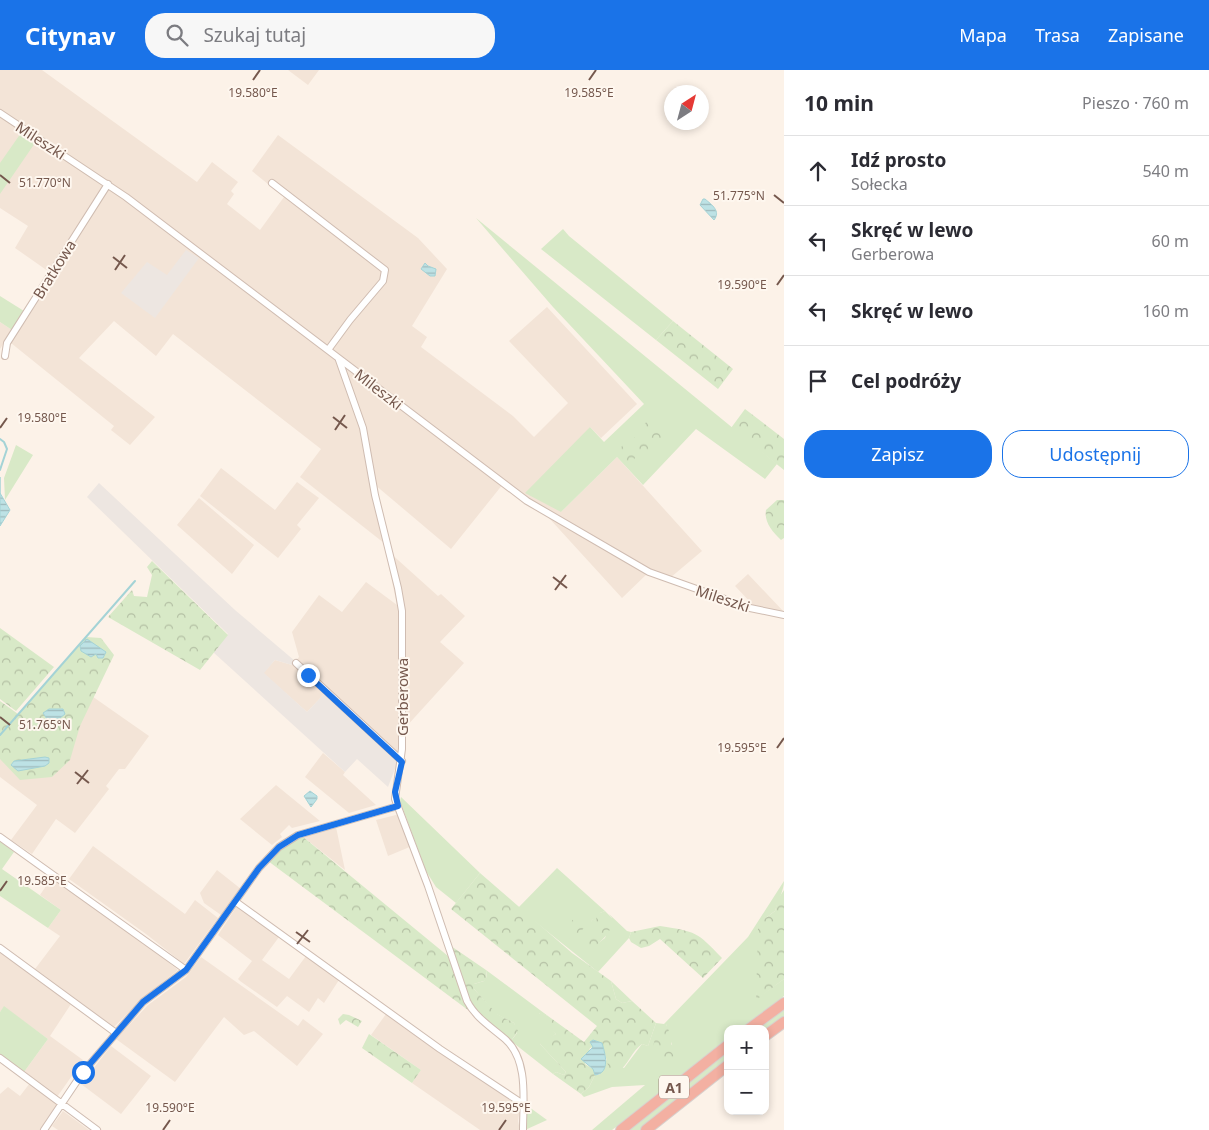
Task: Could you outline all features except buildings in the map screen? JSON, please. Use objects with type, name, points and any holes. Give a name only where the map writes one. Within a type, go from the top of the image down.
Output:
[{"type":"highway","points":[[754,1025],[784,1003]]},
{"type":"highway","points":[[769,1033],[784,1022]]},
{"type":"highway","name":"A1","points":[[621,1130],[724,1048]]},
{"type":"highway","name":"A1","points":[[646,1130],[724,1068]]},
{"type":"street","name":"Mileszki","points":[[0,113],[108,184],[527,500],[628,560],[668,580],[750,608],[784,615]]},
{"type":"street","points":[[272,183],[385,270],[383,281],[328,350]]},
{"type":"street","name":"Bratkowa","points":[[5,356],[7,343],[108,184]]},
{"type":"street","name":"Gerberowa","points":[[339,359],[363,428],[374,495],[402,612],[402,762],[395,792],[398,806],[428,886],[467,1001],[477,1014],[506,1040],[515,1051],[522,1080],[523,1130]]},
{"type":"street","points":[[296,663],[402,762]]},
{"type":"street","points":[[44,1130],[83,1072],[116,1033],[143,1002],[186,970],[259,868],[292,837],[398,806]]},
{"type":"street","points":[[0,837],[186,970]]},
{"type":"street","points":[[236,902],[440,1050],[523,1104]]},
{"type":"street","points":[[0,948],[116,1033]]},
{"type":"street","points":[[0,1058],[97,1130]]},
{"type":"shaded area","points":[[0,70],[42,70],[197,182],[212,162],[238,182],[231,191],[234,194],[227,204],[260,230],[284,197],[252,171],[278,135],[418,238],[447,269],[412,326],[427,337],[421,347],[513,416],[534,437],[568,403],[509,341],[547,307],[637,404],[601,438],[590,427],[561,512],[617,457],[702,551],[670,578],[649,572],[622,598],[538,506],[503,484],[451,549],[374,484],[388,551],[438,596],[441,594],[465,616],[440,642],[464,663],[405,728],[402,761],[327,691],[307,712],[263,673],[275,660],[292,665],[299,657],[292,632],[319,595],[342,612],[366,582],[397,605],[384,543],[300,477],[321,449],[173,334],[156,356],[114,321],[79,358],[155,417],[130,445],[111,430],[114,426],[11,343],[55,276],[15,248],[28,226],[0,208]]},
{"type":"shaded area","points":[[288,70],[319,70],[308,85]]},
{"type":"shaded area","points":[[186,250],[199,258],[155,318],[121,293],[147,262],[167,275]]},
{"type":"shaded area","points":[[0,322],[12,330],[0,349]]},
{"type":"shaded area","points":[[221,468],[275,510],[297,482],[319,498],[297,525],[301,529],[278,558],[200,496]]},
{"type":"shaded area","points":[[99,483],[235,610],[295,661],[292,665],[275,660],[264,673],[307,712],[325,693],[398,761],[388,787],[357,759],[345,772],[213,652],[228,634],[87,497]]},
{"type":"shaded area","points":[[199,498],[254,545],[232,574],[177,525]]},
{"type":"shaded area","points":[[748,574],[784,612],[754,606],[735,586]]},
{"type":"shaded area","points":[[56,671],[149,736],[125,769],[119,769],[106,786],[109,789],[75,833],[56,819],[32,854],[11,840],[37,805],[0,777],[0,735]]},
{"type":"shaded area","points":[[323,753],[345,772],[343,775],[376,805],[349,813],[305,777]]},
{"type":"shaded area","points":[[276,785],[320,821],[292,828],[289,825],[280,834],[282,837],[272,845],[240,819]]},
{"type":"shaded area","points":[[396,815],[400,817],[412,846],[388,856],[376,820]]},
{"type":"shaded area","points":[[336,827],[345,870],[302,836]]},
{"type":"shaded area","points":[[93,846],[185,914],[195,900],[218,918],[184,964],[146,934],[69,879]]},
{"type":"shaded area","points":[[217,870],[241,889],[221,915],[204,903],[200,893]]},
{"type":"shaded area","points":[[52,877],[140,939],[178,970],[144,997],[114,1027],[35,969],[60,936],[48,928],[61,910],[40,895]]},
{"type":"shaded area","points":[[237,906],[279,937],[262,960],[289,979],[306,956],[339,980],[324,1003],[318,998],[309,1012],[287,996],[277,1007],[238,979],[252,961],[218,935]]},
{"type":"shaded area","points":[[0,952],[71,1004],[50,1036],[83,1060],[57,1097],[24,1072],[48,1039],[4,1007],[0,1012]]},
{"type":"shaded area","points":[[201,957],[298,1026],[303,1019],[323,1034],[297,1066],[254,1031],[244,1035],[224,1017],[175,1082],[116,1039],[148,1005],[186,977]]},
{"type":"shaded area","points":[[386,1014],[520,1107],[518,1121],[520,1130],[480,1130],[412,1083],[421,1070],[371,1035]]},
{"type":"shaded area","points":[[111,1046],[151,1076],[121,1114],[81,1084]]},
{"type":"shaded area","points":[[30,1083],[59,1104],[40,1130],[0,1130],[0,1094],[8,1087],[20,1096]]},
{"type":"shaded area","points":[[63,1111],[89,1130],[58,1130],[52,1126]]},
{"type":"green space","points":[[21,133],[35,143],[0,194],[0,163]]},
{"type":"green space","points":[[476,218],[777,464],[765,479],[696,429],[643,485],[617,457],[561,512],[525,493],[590,427],[604,442],[644,404],[553,307]]},
{"type":"green space","points":[[563,229],[569,236],[673,321],[656,340],[541,249]]},
{"type":"green space","points":[[0,296],[24,311],[12,330],[0,322]]},
{"type":"green space","points":[[673,321],[733,369],[718,389],[656,340]]},
{"type":"green space","points":[[745,409],[784,439],[784,470],[731,428]]},
{"type":"green space","points":[[652,420],[666,434],[650,451],[637,455],[628,468],[621,454],[624,442],[634,437],[639,445],[649,437],[640,430],[647,421]]},
{"type":"green space","points":[[16,445],[33,455],[5,500],[4,478]]},
{"type":"green space","points":[[777,500],[784,500],[784,538],[781,540],[769,526],[766,518],[766,510]]},
{"type":"green space","points":[[152,561],[228,635],[200,670],[108,617],[132,590],[134,596],[147,597],[152,575],[147,567]]},
{"type":"green space","points":[[0,628],[54,667],[16,711],[0,699]]},
{"type":"green space","points":[[86,637],[101,638],[114,655],[80,726],[70,760],[52,777],[20,780],[0,759],[0,701],[18,714]]},
{"type":"green space","points":[[401,797],[480,873],[456,903],[436,887],[426,871],[400,801]]},
{"type":"green space","points":[[302,836],[448,956],[468,1010],[268,861],[289,843]]},
{"type":"green space","points":[[0,841],[14,852],[2,869],[61,910],[48,928],[0,896]]},
{"type":"green space","points":[[557,868],[605,911],[600,913],[596,922],[592,919],[590,939],[597,944],[605,938],[612,918],[609,914],[627,931],[631,932],[629,938],[598,972],[518,908]]},
{"type":"green space","points":[[480,873],[572,953],[611,981],[616,999],[622,1003],[632,1001],[656,1023],[648,1046],[642,1044],[618,1072],[609,1069],[602,1043],[593,1040],[590,1042],[593,1047],[590,1048],[585,1064],[593,1069],[595,1075],[589,1087],[581,1094],[553,1074],[556,1072],[564,1075],[566,1072],[540,1044],[541,1041],[556,1034],[542,1022],[539,1012],[548,1016],[584,1042],[597,1026],[451,909]]},
{"type":"green space","points":[[784,881],[775,911],[767,917],[756,999],[784,979],[784,996],[745,1025],[724,1025],[724,1041],[612,1130],[592,1130],[645,1085],[612,1087],[584,1097],[581,1094],[589,1087],[595,1075],[599,1075],[607,1059],[624,1068],[642,1044],[648,1046],[656,1023],[664,1024],[748,937]],"holes":[[[666,1024],[673,1049],[665,1066]]]},
{"type":"green space","points":[[784,890],[784,979],[756,1000],[758,928],[763,920],[775,911],[778,899]]},
{"type":"green space","points":[[605,911],[612,918],[612,924],[608,933],[590,951],[583,948],[581,944],[590,939],[589,929],[592,919],[596,921],[597,914]]},
{"type":"green space","points":[[585,913],[589,918],[588,924],[573,939],[568,938],[565,934],[571,922],[578,914]]},
{"type":"green space","points":[[660,926],[695,934],[707,942],[722,958],[703,978],[660,939],[649,946],[641,948],[631,942],[629,938],[631,932]]},
{"type":"green space","points":[[451,946],[486,970],[487,980],[474,984],[474,989],[497,1014],[514,1023],[518,1031],[511,1041],[478,1012],[469,1000]]},
{"type":"green space","points":[[486,970],[548,1016],[539,1013],[556,1034],[540,1044],[566,1072],[564,1075],[556,1072],[553,1074],[511,1041],[517,1033],[514,1023],[496,1014],[474,989],[474,984],[484,981],[487,977]]},
{"type":"green space","points":[[611,981],[632,1001],[622,1003],[616,999]]},
{"type":"green space","points":[[4,1006],[48,1039],[24,1072],[0,1054],[0,1012]]},
{"type":"green space","points":[[784,1007],[784,1018],[769,1029],[769,1025],[760,1025]]},
{"type":"green space","points":[[343,1014],[362,1021],[358,1027],[346,1020],[340,1025],[338,1019]]},
{"type":"green space","points":[[666,1024],[671,1036],[671,1044],[678,1052],[679,1057],[665,1067],[665,1062],[661,1063],[656,1059],[653,1049],[658,1033]]},
{"type":"green space","points":[[369,1034],[421,1070],[412,1083],[362,1048]]},
{"type":"green space","points":[[724,1052],[724,1064],[641,1130],[627,1130]]},
{"type":"green space","points":[[525,1104],[547,1120],[525,1130]]},
{"type":"water","points":[[703,199],[715,208],[717,214],[714,220],[700,205]]},
{"type":"water","points":[[425,263],[436,269],[435,276],[430,276],[421,269]]},
{"type":"water","points":[[0,493],[10,510],[0,526]]},
{"type":"water","points":[[87,639],[106,652],[103,658],[98,658],[96,654],[91,657],[81,651],[80,646]]},
{"type":"water","points":[[49,709],[63,709],[65,714],[60,718],[47,719],[43,713]]},
{"type":"water","points":[[49,758],[49,763],[45,766],[18,771],[11,765],[14,761]]},
{"type":"water","points":[[310,791],[317,796],[311,807],[304,796]]},
{"type":"water","points":[[593,1040],[602,1043],[606,1062],[603,1071],[595,1075],[593,1069],[581,1059],[593,1047],[590,1042]]},
{"type":"waterway","points":[[0,439],[4,442],[7,449],[0,470]]},
{"type":"waterway","points":[[0,735],[135,581]]},
{"type":"route","points":[[83,1072],[143,1002],[186,970],[202,951],[259,868],[279,847],[292,837],[398,806],[395,792],[402,762],[308,675]]}]
